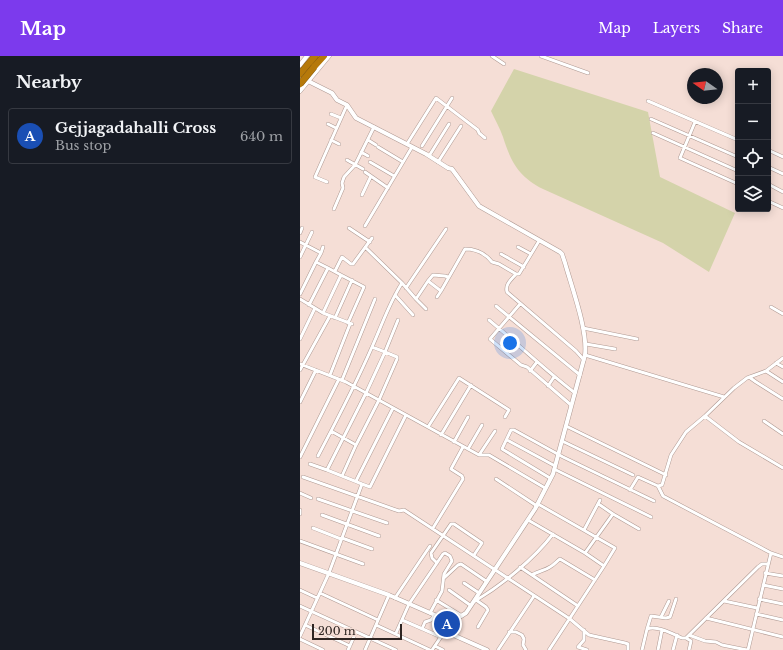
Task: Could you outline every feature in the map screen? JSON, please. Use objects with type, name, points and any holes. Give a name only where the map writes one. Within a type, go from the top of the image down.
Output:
[{"type":"highway","points":[[300,74],[315,56]]},
{"type":"highway","points":[[300,84],[324,56]]},
{"type":"street","points":[[300,65],[308,56]]},
{"type":"street","points":[[300,91],[329,56]]},
{"type":"street","points":[[492,56],[504,64]]},
{"type":"street","points":[[541,56],[588,73]]},
{"type":"street","points":[[300,74],[308,81],[332,93],[337,100],[347,105],[356,118],[429,156],[454,172],[479,206],[562,254],[583,328],[586,344],[584,358],[562,441],[550,478],[528,520],[472,603],[462,616],[447,622]]},
{"type":"street","points":[[406,144],[436,98],[478,130],[479,133],[485,138]]},
{"type":"street","points":[[422,146],[452,98]]},
{"type":"street","points":[[648,101],[735,139]]},
{"type":"street","points":[[327,182],[315,177],[347,105]]},
{"type":"street","points":[[331,114],[341,118]]},
{"type":"street","points":[[651,120],[735,156]]},
{"type":"street","points":[[695,122],[680,158],[735,183]]},
{"type":"street","points":[[328,124],[336,128]]},
{"type":"street","points":[[429,156],[450,124]]},
{"type":"street","points":[[438,162],[461,126]]},
{"type":"street","points":[[334,209],[343,188],[342,183],[344,177],[355,165],[374,127]]},
{"type":"street","points":[[653,133],[735,170]]},
{"type":"street","points":[[331,140],[339,144]]},
{"type":"street","points":[[368,140],[402,162]]},
{"type":"street","points":[[365,226],[412,147]]},
{"type":"street","points":[[771,151],[783,157]]},
{"type":"street","points":[[361,152],[368,156]]},
{"type":"street","points":[[347,160],[388,188]]},
{"type":"street","points":[[370,162],[394,176]]},
{"type":"street","points":[[771,168],[783,174]]},
{"type":"street","points":[[362,195],[372,176]]},
{"type":"street","points":[[771,186],[783,192]]},
{"type":"street","points":[[771,202],[782,207],[783,202]]},
{"type":"street","points":[[300,233],[302,228]]},
{"type":"street","points":[[349,228],[370,242]]},
{"type":"street","points":[[406,288],[446,229]]},
{"type":"street","points":[[300,257],[312,232]]},
{"type":"street","points":[[335,271],[342,257],[353,264],[372,238]]},
{"type":"street","points":[[539,241],[519,274],[516,274],[507,284],[507,292],[584,358],[724,397]]},
{"type":"street","points":[[300,242],[321,253]]},
{"type":"street","points":[[300,294],[323,247]]},
{"type":"street","points":[[518,247],[531,254]]},
{"type":"street","points":[[366,248],[426,309]]},
{"type":"street","points":[[437,297],[465,249],[468,248],[474,251],[480,251],[488,256],[492,262],[499,264],[516,274]]},
{"type":"street","points":[[501,254],[524,267]]},
{"type":"street","points":[[316,262],[364,287],[330,375]]},
{"type":"street","points":[[309,305],[328,268]]},
{"type":"street","points":[[323,313],[341,275]]},
{"type":"street","points":[[416,299],[433,275],[448,277]]},
{"type":"street","points":[[335,318],[352,280]]},
{"type":"street","points":[[428,281],[441,291]]},
{"type":"street","points":[[318,456],[354,386],[395,295],[402,283]]},
{"type":"street","points":[[395,295],[413,315]]},
{"type":"street","points":[[300,299],[323,313],[350,324]]},
{"type":"street","points":[[300,457],[340,379],[375,299]]},
{"type":"street","points":[[520,304],[490,339],[521,365],[527,367],[571,405]]},
{"type":"street","points":[[496,306],[580,375]]},
{"type":"street","points":[[771,307],[783,314]]},
{"type":"street","points":[[300,339],[315,308]]},
{"type":"street","points":[[300,370],[330,316]]},
{"type":"street","points":[[327,470],[366,393],[398,320]]},
{"type":"street","points":[[489,320],[524,349],[554,377],[575,393]]},
{"type":"street","points":[[583,328],[637,339]]},
{"type":"street","points":[[586,344],[615,349]]},
{"type":"street","points":[[342,476],[397,359],[396,356],[372,347]]},
{"type":"street","points":[[658,486],[662,485],[671,455],[686,432],[734,388],[750,377],[766,371],[783,358]]},
{"type":"street","points":[[530,371],[537,362]]},
{"type":"street","points":[[776,363],[783,367]]},
{"type":"street","points":[[302,364],[354,386],[463,447],[479,455],[489,455],[545,488]]},
{"type":"street","points":[[300,402],[316,370]]},
{"type":"street","points":[[766,371],[783,382]]},
{"type":"street","points":[[548,386],[554,377]]},
{"type":"street","points":[[750,377],[783,399]]},
{"type":"street","points":[[428,428],[458,379],[461,378],[509,410],[505,417]]},
{"type":"street","points":[[441,434],[471,385]]},
{"type":"street","points":[[356,481],[393,408]]},
{"type":"street","points":[[310,464],[370,487],[406,416]]},
{"type":"street","points":[[705,416],[739,442],[783,467]]},
{"type":"street","points":[[454,442],[468,417]]},
{"type":"street","points":[[764,421],[783,434]]},
{"type":"street","points":[[468,449],[482,425]]},
{"type":"street","points":[[566,426],[666,475]]},
{"type":"street","points":[[550,478],[503,451],[502,448],[511,430],[514,430],[558,454],[654,502]]},
{"type":"street","points":[[331,431],[356,445]]},
{"type":"street","points":[[479,455],[494,432]]},
{"type":"street","points":[[507,440],[554,468],[651,517]]},
{"type":"street","points":[[562,441],[633,474]]},
{"type":"street","points":[[433,528],[463,479],[462,476],[451,469],[463,447]]},
{"type":"street","points":[[303,477],[397,510],[404,510],[570,619],[589,634],[628,644],[628,650]]},
{"type":"street","points":[[630,490],[638,477],[658,486],[663,496],[771,553],[783,557]]},
{"type":"street","points":[[496,479],[537,505],[616,548],[549,650]]},
{"type":"street","points":[[300,636],[329,573],[362,484]]},
{"type":"street","points":[[300,493],[311,498]]},
{"type":"street","points":[[318,499],[387,523]]},
{"type":"street","points":[[584,530],[600,500]]},
{"type":"street","points":[[600,505],[639,529]]},
{"type":"street","points":[[586,553],[613,514]]},
{"type":"street","points":[[322,515],[379,536]]},
{"type":"street","points":[[528,520],[586,553],[604,566]]},
{"type":"street","points":[[437,563],[432,558],[431,554],[450,525],[453,524],[482,543],[474,555]]},
{"type":"street","points":[[313,528],[372,549]]},
{"type":"street","points":[[472,603],[496,588],[541,548],[553,534]]},
{"type":"street","points":[[300,541],[363,564]]},
{"type":"street","points":[[395,598],[430,546]]},
{"type":"street","points":[[687,636],[747,650],[767,564],[771,553]]},
{"type":"street","points":[[396,634],[409,604],[444,554],[450,556],[452,559],[445,571],[442,591],[430,613]]},
{"type":"street","points":[[532,575],[537,571],[542,571],[550,567],[559,559],[595,580]]},
{"type":"street","points":[[300,563],[389,595],[444,619],[447,622]]},
{"type":"street","points":[[443,578],[461,564],[486,581]]},
{"type":"street","points":[[647,629],[651,628],[662,630],[682,638],[687,636],[762,564],[767,564]]},
{"type":"street","points":[[520,567],[578,606]]},
{"type":"street","points":[[765,573],[783,576]]},
{"type":"street","points":[[464,583],[479,592]]},
{"type":"street","points":[[763,584],[783,590]]},
{"type":"street","points":[[300,590],[317,598]]},
{"type":"street","points":[[449,590],[472,603],[486,607],[488,610],[478,627]]},
{"type":"street","points":[[320,593],[378,620]]},
{"type":"street","points":[[365,650],[389,595]]},
{"type":"street","points":[[498,650],[534,596]]},
{"type":"street","points":[[642,650],[650,616],[668,618],[676,599]]},
{"type":"street","points":[[759,599],[783,604]]},
{"type":"street","points":[[436,600],[462,616]]},
{"type":"street","points":[[661,617],[668,601]]},
{"type":"street","points":[[724,601],[757,608]]},
{"type":"street","points":[[300,606],[396,650]]},
{"type":"street","points":[[756,614],[783,620]]},
{"type":"street","points":[[422,629],[424,622],[431,620],[435,615]]},
{"type":"street","points":[[706,618],[783,636]]},
{"type":"street","points":[[402,620],[440,638]]},
{"type":"street","points":[[447,622],[447,628],[451,634],[480,649],[488,650]]},
{"type":"street","points":[[305,625],[350,646]]},
{"type":"street","points":[[376,625],[431,650],[447,628]]},
{"type":"street","points":[[584,630],[584,640],[578,646],[587,650]]},
{"type":"street","points":[[658,650],[662,630]]},
{"type":"street","points":[[348,650],[356,632]]},
{"type":"street","points":[[509,632],[516,632],[522,635],[524,639],[523,647],[526,650]]},
{"type":"street","points":[[673,650],[677,635]]},
{"type":"street","points":[[687,636],[691,641],[689,650]]},
{"type":"street","points":[[300,639],[324,650]]},
{"type":"street","points":[[434,646],[443,650]]},
{"type":"green space","points":[[514,69],[648,112],[660,177],[735,213],[709,272],[663,243],[543,189],[527,179],[521,173],[509,154],[491,111]]},
{"type":"place","name":"Gejjagadahalli Cross","points":[[447,624]]}]
